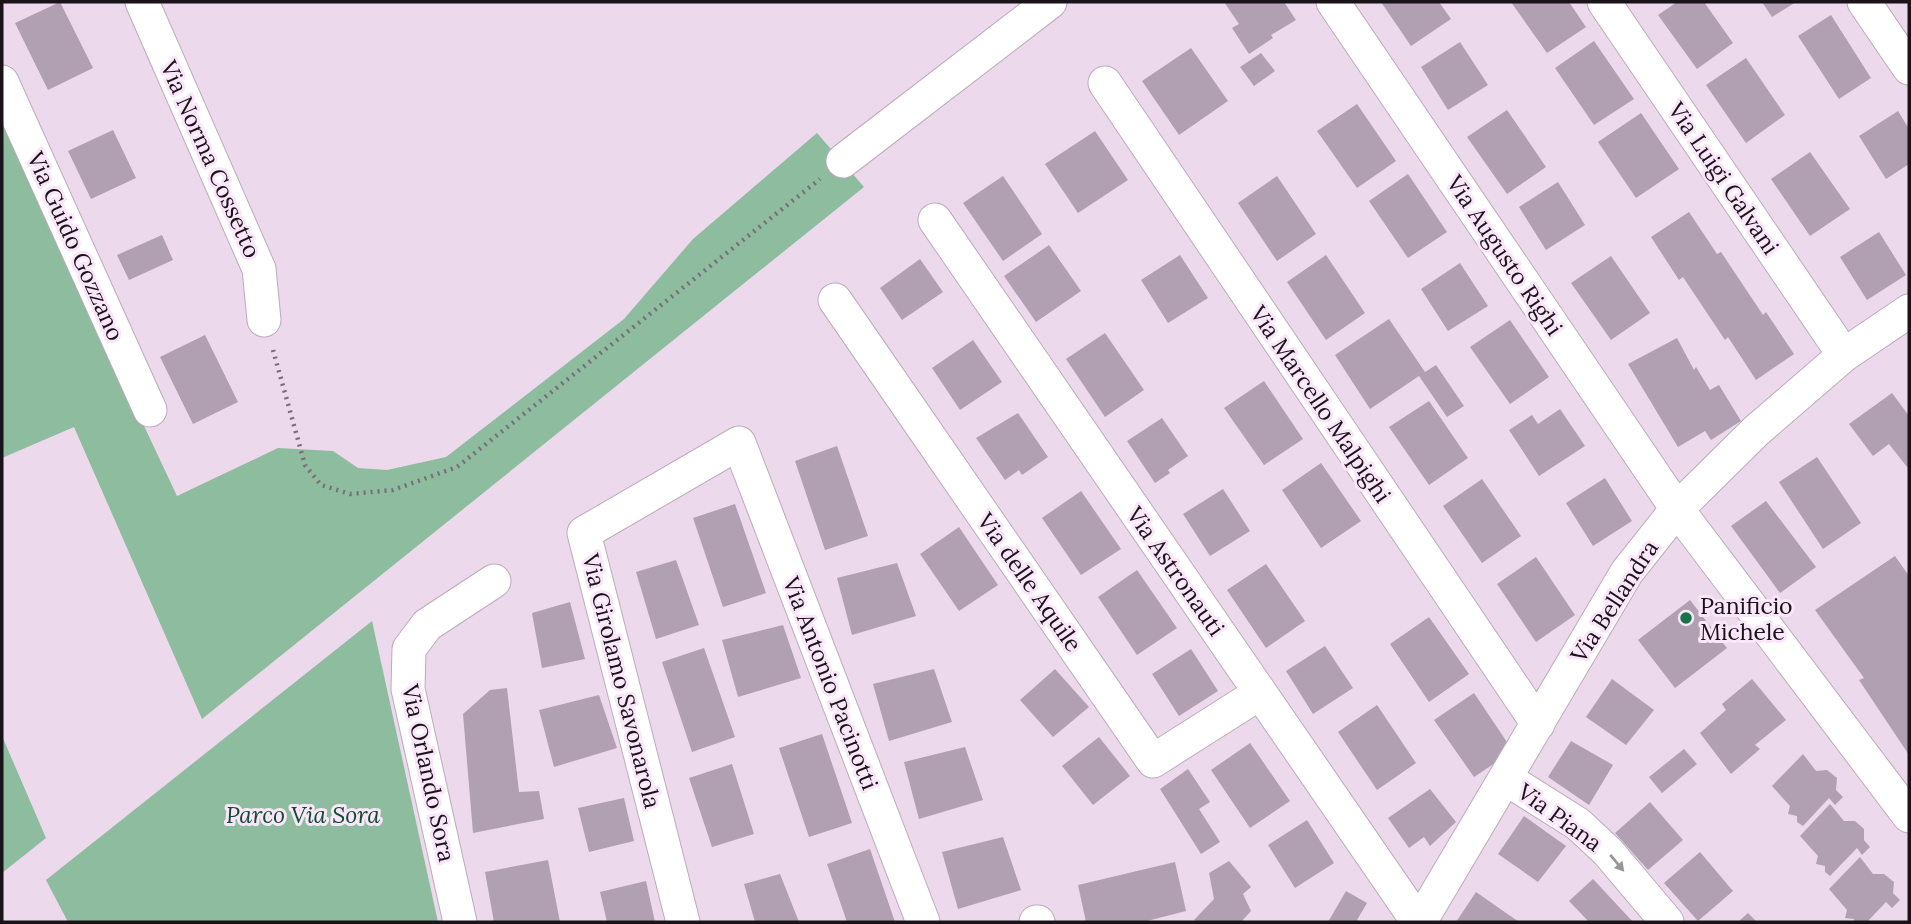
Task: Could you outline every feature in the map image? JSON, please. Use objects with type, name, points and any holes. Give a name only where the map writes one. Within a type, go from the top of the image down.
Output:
[{"type":"street","name":"Via Norma Cossetto","points":[[142,2],[259,270],[264,320]]},
{"type":"street","points":[[842,161],[1050,2]]},
{"type":"street","name":"Via Augusto Righi","points":[[1333,2],[1677,509],[1909,816]]},
{"type":"street","name":"Via Luigi Galvani","points":[[1604,2],[1844,355]]},
{"type":"street","points":[[1864,2],[1909,68]]},
{"type":"street","name":"Via Guido Gozzano","points":[[2,82],[150,410]]},
{"type":"street","name":"Via Marcello Malpighi","points":[[1105,83],[1538,724]]},
{"type":"street","name":"Via Astronauti","points":[[935,220],[1419,922]]},
{"type":"street","name":"Via delle Aquile","points":[[835,300],[1153,761],[1260,693]]},
{"type":"street","name":"Via Bellandra","points":[[1419,922],[1627,572],[1677,509],[1756,431],[1844,355],[1909,310]]},
{"type":"street","name":"Via Girolamo Savonarola","points":[[683,922],[584,533],[740,443]]},
{"type":"street","name":"Via Antonio Pacinotti","points":[[740,443],[923,922]]},
{"type":"street","name":"Via Orlando Sora","points":[[460,922],[408,689],[409,649],[427,625],[494,581]]},
{"type":"street","name":"Via Piana","points":[[1505,778],[1578,824],[1608,852],[1667,922]]},
{"type":"path","points":[[264,320],[305,465],[321,485],[350,494],[393,490],[457,467],[842,161]]},
{"type":"green space","points":[[2,124],[177,496],[278,448],[333,451],[358,468],[387,470],[446,457],[624,319],[693,239],[817,133],[864,187],[202,719],[74,427],[2,458]]},
{"type":"green space","name":"Parco Via Sora","points":[[372,621],[438,922],[68,922],[46,880]]},
{"type":"green space","points":[[2,736],[46,838],[2,873]]},
{"type":"building","points":[[60,2],[93,68],[48,90],[15,23]]},
{"type":"building","points":[[1224,2],[1284,2],[1296,20],[1271,35],[1273,38],[1249,54],[1232,28],[1239,24]]},
{"type":"building","points":[[1381,2],[1439,2],[1451,19],[1411,46]]},
{"type":"building","points":[[1511,2],[1569,2],[1586,27],[1547,53]]},
{"type":"building","points":[[1677,2],[1704,2],[1733,43],[1697,69],[1658,15]]},
{"type":"building","points":[[1762,2],[1796,2],[1772,17]]},
{"type":"building","points":[[1831,15],[1871,78],[1839,99],[1798,36]]},
{"type":"building","points":[[1594,41],[1634,99],[1594,125],[1555,68]]},
{"type":"building","points":[[1460,42],[1488,85],[1448,110],[1421,67]]},
{"type":"building","points":[[1191,48],[1228,101],[1179,135],[1142,81]]},
{"type":"building","points":[[1261,53],[1275,71],[1254,86],[1240,67]]},
{"type":"building","points":[[1746,58],[1785,115],[1746,143],[1706,85]]},
{"type":"building","points":[[1357,104],[1396,161],[1357,188],[1317,131]]},
{"type":"building","points":[[1507,110],[1546,167],[1507,194],[1467,137]]},
{"type":"building","points":[[1898,111],[1909,129],[1909,164],[1886,179],[1859,136]]},
{"type":"building","points":[[1641,113],[1679,169],[1636,198],[1598,142]]},
{"type":"building","points":[[113,130],[136,178],[91,199],[68,151]]},
{"type":"building","points":[[1095,131],[1128,180],[1078,213],[1045,164]]},
{"type":"building","points":[[1810,152],[1850,209],[1810,236],[1771,179]]},
{"type":"building","points":[[1408,174],[1447,232],[1408,258],[1369,201]]},
{"type":"building","points":[[1003,176],[1042,234],[1003,261],[963,203]]},
{"type":"building","points":[[1277,176],[1316,234],[1277,261],[1238,203]]},
{"type":"building","points":[[1558,182],[1585,225],[1546,250],[1519,207]]},
{"type":"building","points":[[1689,212],[1717,254],[1721,252],[1763,315],[1766,312],[1794,354],[1756,380],[1728,337],[1725,340],[1683,277],[1679,280],[1651,237]]},
{"type":"building","points":[[1879,232],[1906,275],[1867,300],[1840,257]]},
{"type":"building","points":[[162,235],[173,260],[129,280],[117,255]]},
{"type":"building","points":[[1049,245],[1081,291],[1036,322],[1004,276]]},
{"type":"building","points":[[1180,255],[1208,298],[1168,323],[1141,280]]},
{"type":"building","points":[[1326,255],[1365,313],[1326,340],[1287,282]]},
{"type":"building","points":[[1611,256],[1650,313],[1611,340],[1571,283]]},
{"type":"building","points":[[920,259],[943,292],[902,320],[880,288]]},
{"type":"building","points":[[1460,263],[1488,306],[1448,331],[1421,289]]},
{"type":"building","points":[[1389,319],[1425,372],[1436,365],[1464,406],[1447,417],[1419,376],[1370,409],[1335,355]]},
{"type":"building","points":[[1510,320],[1549,377],[1510,404],[1470,347]]},
{"type":"building","points":[[1105,333],[1144,390],[1105,417],[1066,359]]},
{"type":"building","points":[[205,335],[238,402],[193,424],[160,357]]},
{"type":"building","points":[[1677,338],[1694,370],[1696,367],[1710,390],[1719,385],[1741,421],[1711,440],[1705,431],[1678,447],[1628,364]]},
{"type":"building","points":[[973,340],[1002,382],[960,410],[932,368]]},
{"type":"building","points":[[1264,381],[1303,439],[1264,465],[1224,408]]},
{"type":"building","points":[[1892,393],[1909,416],[1907,467],[1889,444],[1873,456],[1849,424]]},
{"type":"building","points":[[1429,401],[1468,458],[1429,485],[1389,427]]},
{"type":"building","points":[[1560,409],[1585,446],[1539,476],[1509,430],[1532,415],[1538,424]]},
{"type":"building","points":[[1018,413],[1048,457],[1022,475],[1019,470],[1005,480],[976,438]]},
{"type":"building","points":[[1162,418],[1188,456],[1155,483],[1127,441]]},
{"type":"building","points":[[837,446],[868,536],[825,550],[795,461]]},
{"type":"building","points":[[1817,457],[1861,523],[1823,549],[1779,482]]},
{"type":"building","points":[[1321,463],[1361,521],[1321,548],[1282,490]]},
{"type":"building","points":[[1605,478],[1632,521],[1593,546],[1566,503]]},
{"type":"building","points":[[1482,479],[1521,536],[1482,563],[1443,506]]},
{"type":"building","points":[[1223,489],[1250,531],[1210,556],[1183,514]]},
{"type":"building","points":[[1081,491],[1121,549],[1081,575],[1042,518]]},
{"type":"building","points":[[1766,501],[1816,567],[1780,593],[1731,526]]},
{"type":"building","points":[[735,504],[766,593],[723,607],[693,518]]},
{"type":"building","points":[[959,527],[998,585],[959,611],[920,554]]},
{"type":"building","points":[[1895,556],[1909,576],[1909,755],[1859,680],[1864,678],[1815,610]]},
{"type":"building","points":[[1536,557],[1575,615],[1536,642],[1497,584]]},
{"type":"building","points":[[676,560],[699,625],[656,639],[636,572]]},
{"type":"building","points":[[897,563],[916,616],[852,635],[837,578]]},
{"type":"building","points":[[1266,564],[1305,621],[1266,648],[1227,590]]},
{"type":"building","points":[[1137,570],[1177,628],[1137,655],[1098,597]]},
{"type":"building","points":[[1690,600],[1727,648],[1675,688],[1638,640]]},
{"type":"building","points":[[570,602],[585,659],[542,668],[532,613]]},
{"type":"building","points":[[1429,617],[1469,674],[1429,702],[1390,644]]},
{"type":"building","points":[[783,625],[801,678],[738,697],[722,640]]},
{"type":"building","points":[[1325,646],[1353,688],[1313,714],[1286,671]]},
{"type":"building","points":[[704,648],[735,737],[692,752],[662,662]]},
{"type":"building","points":[[1191,649],[1218,691],[1179,716],[1152,674]]},
{"type":"building","points":[[934,669],[952,722],[889,741],[873,684]]},
{"type":"building","points":[[1055,669],[1089,707],[1053,737],[1020,700]]},
{"type":"building","points":[[1612,679],[1654,710],[1626,745],[1586,717]]},
{"type":"building","points":[[1752,679],[1786,720],[1755,745],[1760,749],[1731,774],[1700,733],[1726,710],[1722,704]]},
{"type":"building","points":[[507,688],[519,792],[539,791],[544,819],[473,833],[463,714],[490,690]]},
{"type":"building","points":[[1474,693],[1513,751],[1474,777],[1434,720]]},
{"type":"building","points":[[599,695],[617,748],[554,767],[539,710]]},
{"type":"building","points":[[1377,705],[1416,763],[1377,790],[1338,732]]},
{"type":"building","points":[[822,734],[852,823],[809,837],[779,748]]},
{"type":"building","points":[[1099,737],[1130,776],[1093,805],[1062,766]]},
{"type":"building","points":[[1571,741],[1613,765],[1589,805],[1548,777]]},
{"type":"building","points":[[1250,743],[1290,801],[1250,828],[1211,770]]},
{"type":"building","points":[[965,747],[983,800],[919,819],[904,762]]},
{"type":"building","points":[[1684,749],[1697,764],[1662,793],[1649,777]]},
{"type":"building","points":[[1803,754],[1816,771],[1827,770],[1837,778],[1836,790],[1843,797],[1835,805],[1829,798],[1803,826],[1797,822],[1797,816],[1788,814],[1790,806],[1772,786]]},
{"type":"building","points":[[732,764],[754,834],[712,847],[689,778]]},
{"type":"building","points":[[1188,769],[1210,802],[1199,809],[1220,842],[1201,854],[1160,789]]},
{"type":"building","points":[[1430,789],[1456,822],[1430,846],[1424,837],[1409,848],[1388,818]]},
{"type":"building","points":[[624,798],[634,841],[589,852],[578,808]]},
{"type":"building","points":[[1650,802],[1683,840],[1648,870],[1615,833]]},
{"type":"building","points":[[1830,804],[1844,821],[1855,821],[1864,829],[1864,840],[1870,847],[1862,855],[1857,848],[1830,876],[1825,872],[1825,866],[1816,864],[1818,856],[1800,836]]},
{"type":"building","points":[[1524,816],[1566,846],[1538,882],[1498,854]]},
{"type":"building","points":[[1307,820],[1334,863],[1295,888],[1268,845]]},
{"type":"building","points":[[1003,837],[1021,890],[958,909],[942,852]]},
{"type":"building","points":[[870,849],[895,922],[847,922],[827,864]]},
{"type":"building","points":[[1700,852],[1733,891],[1698,921],[1664,883]]},
{"type":"building","points":[[1860,857],[1873,874],[1884,874],[1894,882],[1893,893],[1900,900],[1892,908],[1886,902],[1867,922],[1854,922],[1854,919],[1845,918],[1847,910],[1829,889]]},
{"type":"building","points":[[548,860],[560,922],[494,922],[485,872]]},
{"type":"building","points":[[1229,861],[1251,887],[1243,894],[1251,911],[1241,922],[1194,920],[1214,899],[1209,873]]},
{"type":"building","points":[[1175,862],[1186,911],[1143,922],[1086,922],[1078,885]]},
{"type":"building","points":[[780,874],[799,922],[755,922],[744,884]]},
{"type":"building","points":[[1593,879],[1633,922],[1589,922],[1569,901]]},
{"type":"building","points":[[646,881],[655,922],[607,922],[600,892]]},
{"type":"building","points":[[1346,891],[1367,903],[1357,920],[1360,922],[1328,922]]},
{"type":"building","points":[[1476,892],[1519,922],[1456,922]]},
{"type":"building","points":[[1748,913],[1757,922],[1738,922]]},
{"type":"place","name":"Panificio Michele","points":[[1686,618]]}]
